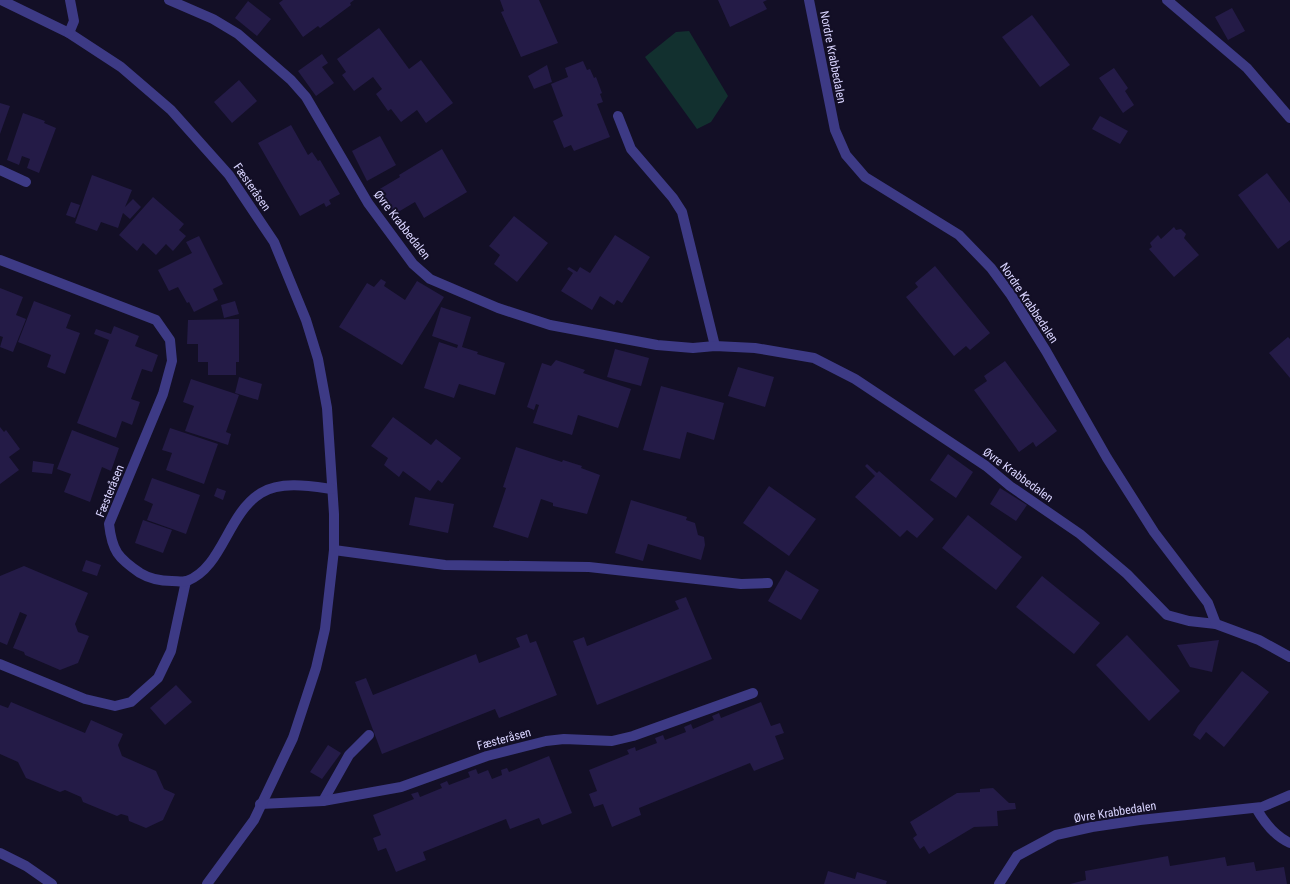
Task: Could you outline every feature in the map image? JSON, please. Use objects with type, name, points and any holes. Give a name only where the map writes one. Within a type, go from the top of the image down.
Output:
[{"type":"street","name":"Fæsteråsen","points":[[1,0],[69,33],[121,67],[172,110],[229,175],[274,242],[306,320],[318,359],[328,408],[332,489],[334,550],[328,614],[316,668],[293,738],[260,804],[254,820],[207,884]]},
{"type":"street","points":[[69,33],[74,21],[70,0]]},
{"type":"street","name":"Øvre Krabbedalen","points":[[169,0],[213,19],[238,34],[292,80],[306,97],[368,203],[413,264],[430,279],[498,308],[550,325],[657,345],[693,348],[715,346],[755,348],[814,358],[855,379],[986,466],[1010,486],[1080,534],[1127,574],[1167,615],[1189,621],[1216,624],[1259,640],[1290,657]]},
{"type":"street","name":"Nordre Krabbedalen","points":[[809,0],[834,130],[846,155],[864,177],[959,235],[991,268],[1011,295],[1046,351],[1107,458],[1154,532],[1208,603],[1216,624]]},
{"type":"street","points":[[1167,0],[1247,68],[1290,118]]},
{"type":"street","points":[[618,116],[631,149],[673,198],[682,212],[715,346]]},
{"type":"street","points":[[0,170],[26,182]]},
{"type":"street","name":"Fæsteråsen","points":[[0,260],[156,320],[170,340],[172,361],[163,394],[109,524],[111,542],[124,561],[147,577],[162,581],[186,581]]},
{"type":"street","points":[[0,664],[85,699],[115,706],[131,702],[158,678],[171,651],[186,581],[201,573],[211,562],[235,519],[260,494],[273,488],[288,486],[332,489]]},
{"type":"street","points":[[334,550],[445,565],[589,567],[741,584],[768,583]]},
{"type":"street","name":"Fæsteråsen","points":[[260,804],[323,801],[401,787],[487,756],[546,741],[564,739],[612,741],[633,736],[753,693]]},
{"type":"street","points":[[323,801],[349,755],[369,735]]},
{"type":"street","name":"Øvre Krabbedalen","points":[[999,884],[1017,856],[1056,835],[1092,827],[1140,820],[1262,807],[1290,795]]},
{"type":"street","points":[[1256,808],[1266,825],[1290,843]]},
{"type":"street","points":[[0,853],[26,866],[52,884]]},
{"type":"green space","points":[[689,31],[728,96],[711,122],[697,129],[645,57],[676,32]]},
{"type":"building","points":[[283,0],[354,0],[350,3],[351,5],[320,28],[318,26],[303,37],[279,3]]},
{"type":"building","points":[[500,0],[539,0],[558,43],[521,57],[501,12],[504,11]]},
{"type":"building","points":[[718,0],[767,0],[763,2],[767,9],[730,27]]},
{"type":"building","points":[[248,1],[271,19],[257,36],[235,18]]},
{"type":"building","points":[[1232,8],[1245,31],[1228,40],[1215,17]]},
{"type":"building","points":[[1032,15],[1070,65],[1040,87],[1002,37]]},
{"type":"building","points":[[379,28],[409,69],[421,60],[453,103],[426,123],[417,110],[401,122],[391,109],[388,111],[376,94],[382,89],[373,77],[354,91],[342,75],[346,72],[337,59]]},
{"type":"building","points":[[322,54],[328,63],[322,67],[334,83],[316,96],[298,71]]},
{"type":"building","points":[[583,61],[587,70],[590,69],[594,78],[596,77],[602,93],[600,94],[603,102],[597,104],[610,137],[574,151],[571,145],[564,148],[553,121],[563,116],[551,84],[568,77],[565,68]]},
{"type":"building","points":[[547,65],[552,82],[534,89],[528,76]]},
{"type":"building","points":[[1114,68],[1128,88],[1125,91],[1134,105],[1123,113],[1099,78]]},
{"type":"building","points":[[239,80],[257,101],[232,123],[214,102]]},
{"type":"building","points":[[0,103],[10,106],[0,134]]},
{"type":"building","points":[[23,113],[45,121],[44,123],[56,128],[39,173],[27,168],[30,159],[22,156],[19,165],[7,160]]},
{"type":"building","points":[[1100,116],[1128,131],[1120,144],[1092,129]]},
{"type":"building","points":[[291,125],[308,155],[312,152],[318,161],[320,160],[340,194],[329,200],[331,204],[326,207],[324,203],[300,216],[258,143]]},
{"type":"building","points":[[380,136],[396,165],[367,181],[352,151]]},
{"type":"building","points":[[442,149],[467,192],[424,218],[415,202],[393,215],[378,190],[400,177],[399,175]]},
{"type":"building","points":[[1267,173],[1290,203],[1290,240],[1278,249],[1238,195]]},
{"type":"building","points":[[92,175],[132,190],[125,207],[133,199],[141,207],[130,219],[123,213],[118,228],[101,222],[97,231],[75,223]]},
{"type":"building","points":[[153,197],[184,224],[179,230],[186,236],[173,251],[166,244],[156,255],[143,243],[137,251],[119,235]]},
{"type":"building","points":[[71,202],[80,205],[75,218],[66,215]]},
{"type":"building","points":[[514,216],[548,243],[517,282],[494,264],[500,255],[489,246]]},
{"type":"building","points":[[1174,227],[1176,230],[1181,229],[1186,234],[1184,238],[1199,255],[1174,277],[1149,249],[1152,247],[1150,243],[1158,235],[1161,239]]},
{"type":"building","points":[[615,235],[650,257],[622,303],[617,300],[614,305],[600,296],[592,310],[561,291],[573,273],[567,269],[569,267],[577,272],[580,267],[590,273]]},
{"type":"building","points":[[199,236],[223,284],[213,289],[218,300],[194,312],[178,287],[169,291],[158,270],[192,253],[186,242]]},
{"type":"building","points":[[935,266],[990,333],[970,350],[966,346],[954,356],[906,297],[918,287],[915,283]]},
{"type":"building","points":[[381,279],[386,282],[384,286],[405,300],[417,281],[444,297],[402,365],[339,327],[367,283],[374,287]]},
{"type":"building","points":[[0,288],[23,297],[16,315],[26,319],[13,352],[0,347],[3,337],[0,336]]},
{"type":"building","points":[[34,301],[71,315],[66,328],[80,333],[65,374],[47,367],[51,355],[18,342]]},
{"type":"building","points":[[235,301],[239,314],[224,318],[221,305]]},
{"type":"building","points":[[441,307],[471,317],[462,347],[478,352],[477,354],[505,363],[495,395],[459,384],[454,398],[424,388],[439,342],[457,348],[458,345],[432,336]]},
{"type":"building","points":[[239,319],[239,362],[236,362],[236,375],[208,375],[208,362],[198,362],[198,344],[187,344],[188,320]]},
{"type":"building","points":[[114,326],[139,336],[135,346],[158,355],[152,372],[142,369],[131,399],[140,402],[132,425],[122,421],[116,438],[77,423],[109,340],[94,334],[96,329],[111,334]]},
{"type":"building","points":[[1288,337],[1290,339],[1290,378],[1269,353]]},
{"type":"building","points":[[615,349],[649,358],[641,386],[607,377]]},
{"type":"building","points":[[556,360],[585,370],[583,373],[631,389],[618,428],[578,415],[572,435],[533,423],[539,405],[536,404],[534,410],[527,407],[542,363],[551,366]]},
{"type":"building","points":[[1005,361],[1057,431],[1036,447],[1033,442],[1019,452],[974,390],[987,381],[984,376]]},
{"type":"building","points":[[738,367],[774,377],[765,407],[728,396]]},
{"type":"building","points":[[239,377],[262,384],[258,400],[235,393]]},
{"type":"building","points":[[191,379],[239,395],[226,432],[231,434],[228,445],[185,431],[194,406],[183,402]]},
{"type":"building","points":[[661,386],[724,403],[714,440],[687,432],[680,459],[643,450]]},
{"type":"building","points":[[393,417],[431,445],[436,439],[461,458],[442,483],[438,480],[430,491],[403,471],[399,477],[384,465],[388,458],[371,446]]},
{"type":"building","points":[[0,427],[4,432],[6,430],[20,449],[9,457],[19,470],[0,484]]},
{"type":"building","points":[[170,428],[218,444],[204,484],[166,470],[172,453],[162,450]]},
{"type":"building","points":[[72,430],[119,448],[111,471],[102,467],[90,502],[64,492],[71,474],[57,469]]},
{"type":"building","points":[[516,447],[562,462],[563,460],[582,466],[581,468],[600,475],[587,514],[553,506],[553,503],[541,499],[528,538],[493,527],[506,488],[503,487]]},
{"type":"building","points":[[948,454],[973,472],[956,498],[930,480]]},
{"type":"building","points":[[33,461],[54,464],[52,474],[32,472]]},
{"type":"building","points":[[867,464],[877,473],[879,471],[934,519],[917,538],[907,530],[900,537],[855,497],[875,476],[865,466]]},
{"type":"building","points":[[152,478],[200,495],[186,534],[147,520],[153,504],[144,500]]},
{"type":"building","points":[[769,486],[816,519],[789,556],[743,523]]},
{"type":"building","points":[[217,488],[226,491],[223,500],[214,496]]},
{"type":"building","points":[[1000,488],[1027,505],[1016,521],[990,504]]},
{"type":"building","points":[[415,497],[454,504],[448,533],[409,525]]},
{"type":"building","points":[[631,500],[687,517],[686,520],[695,523],[698,535],[704,537],[705,545],[701,560],[648,544],[643,561],[615,553]]},
{"type":"building","points":[[968,515],[1022,557],[996,590],[942,548]]},
{"type":"building","points":[[143,520],[172,530],[163,553],[135,543]]},
{"type":"building","points":[[86,560],[101,565],[97,576],[82,571]]},
{"type":"building","points":[[24,566],[88,593],[75,624],[78,632],[89,636],[78,663],[60,670],[25,655],[24,652],[13,648],[27,615],[20,612],[7,645],[0,642],[0,576]]},
{"type":"building","points":[[786,570],[819,590],[801,620],[768,601]]},
{"type":"building","points":[[1042,576],[1100,623],[1074,654],[1016,607]]},
{"type":"building","points":[[686,597],[712,659],[597,705],[573,641],[584,637],[587,646],[679,609],[675,601]]},
{"type":"building","points":[[527,634],[530,643],[536,641],[557,695],[499,718],[495,709],[382,754],[355,682],[366,678],[373,695],[476,654],[479,663],[520,647],[516,638]]},
{"type":"building","points":[[1127,635],[1180,691],[1149,721],[1096,665]]},
{"type":"building","points":[[1219,640],[1212,672],[1190,667],[1177,645]]},
{"type":"building","points":[[1242,671],[1269,692],[1224,747],[1206,732],[1200,740],[1193,735],[1198,726]]},
{"type":"building","points":[[176,685],[192,702],[165,725],[150,708]]},
{"type":"building","points":[[11,702],[85,733],[91,720],[123,734],[118,745],[122,756],[156,771],[164,789],[175,794],[163,820],[146,828],[129,821],[128,816],[121,814],[117,816],[83,802],[81,797],[65,790],[60,792],[26,778],[18,762],[0,754],[0,705],[8,708]]},
{"type":"building","points":[[761,702],[771,726],[780,723],[784,733],[775,736],[784,759],[754,771],[750,763],[639,808],[641,815],[612,827],[603,804],[594,807],[589,794],[597,791],[589,770],[629,754],[627,750],[635,747],[636,751],[657,743],[655,738],[663,735],[665,740],[686,732],[684,727],[691,724],[693,729],[714,720],[712,716],[719,713],[721,718]]},
{"type":"building","points":[[328,745],[341,753],[322,779],[310,772]]},
{"type":"building","points":[[549,756],[572,813],[542,825],[539,818],[510,829],[506,819],[423,852],[426,860],[396,872],[386,848],[378,851],[373,838],[381,835],[373,815],[414,799],[411,794],[418,792],[420,797],[442,788],[440,784],[447,781],[449,785],[470,777],[468,772],[476,769],[478,774],[488,770],[492,779],[502,775],[501,770],[507,768],[509,772]]},
{"type":"building","points":[[993,788],[1009,803],[1015,803],[1016,809],[997,811],[998,826],[974,827],[929,854],[924,846],[920,849],[913,838],[917,835],[910,822],[957,793],[980,792],[980,789]]},
{"type":"building","points":[[1168,856],[1170,866],[1225,857],[1227,866],[1254,862],[1256,871],[1284,867],[1287,884],[1070,884],[1086,880],[1085,871]]},
{"type":"building","points":[[828,871],[855,879],[857,872],[887,881],[886,884],[824,884]]}]
